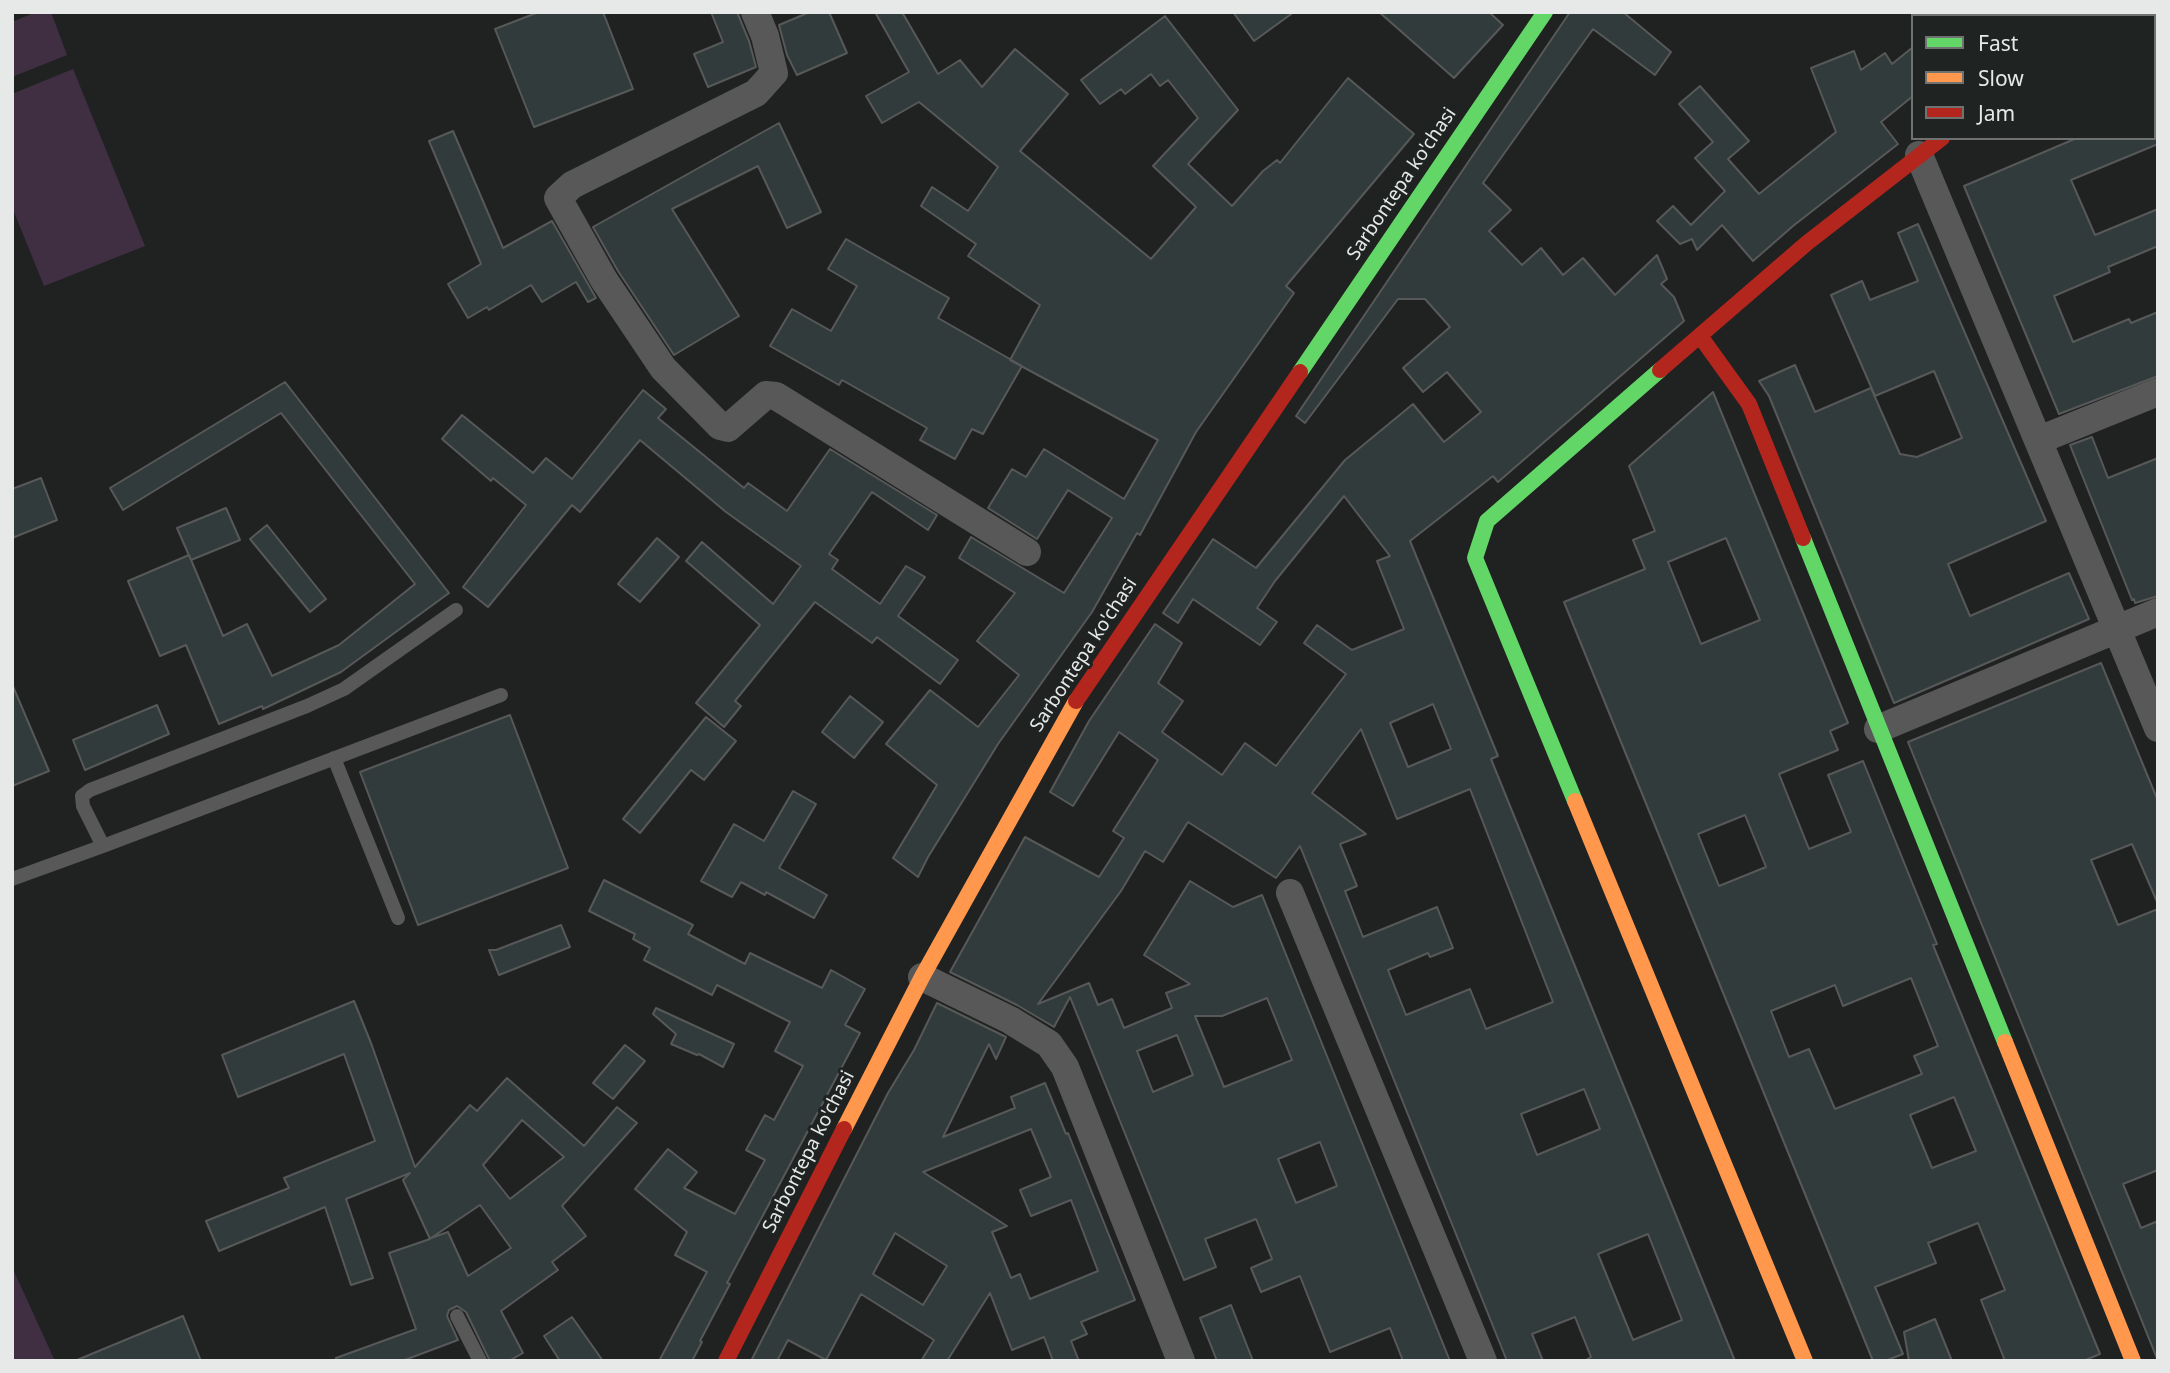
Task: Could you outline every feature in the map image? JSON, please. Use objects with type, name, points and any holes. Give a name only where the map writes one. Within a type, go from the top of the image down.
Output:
[{"type":"street","points":[[755,12],[765,36],[774,73],[756,93],[572,185],[558,198],[604,281],[663,368],[720,426],[728,428],[766,395],[776,396],[1027,552]]},
{"type":"street","name":"Sarbontepa ko'chasi","points":[[726,1361],[922,977],[1071,709],[1545,12]]},
{"type":"street","points":[[1805,1361],[1475,558],[1487,521],[1807,243],[1939,140]]},
{"type":"street","points":[[1919,155],[2158,729]]},
{"type":"street","points":[[1700,336],[1749,404],[2133,1361]]},
{"type":"street","points":[[2039,440],[2158,392]]},
{"type":"street","points":[[1878,729],[2158,612]]},
{"type":"street","points":[[1290,893],[1483,1361]]},
{"type":"street","points":[[922,977],[1010,1020],[1049,1044],[1065,1067],[1181,1361]]},
{"type":"lane","points":[[103,846],[83,806],[82,796],[90,789],[307,706],[344,689],[456,610]]},
{"type":"lane","points":[[12,879],[500,695]]},
{"type":"lane","points":[[334,758],[398,918]]},
{"type":"lane","points":[[457,1316],[480,1361]]},
{"type":"shaded area","points":[[36,12],[51,12],[67,55],[12,77],[12,22]]},
{"type":"shaded area","points":[[73,69],[145,246],[44,286],[12,207],[12,94]]},
{"type":"shaded area","points":[[12,1267],[55,1361],[12,1361]]},
{"type":"building","points":[[539,12],[603,12],[633,89],[534,127],[495,29]]},
{"type":"building","points":[[711,12],[737,12],[756,67],[708,87],[694,54],[723,42]]},
{"type":"building","points":[[810,12],[829,12],[847,53],[797,75],[787,55],[779,25]]},
{"type":"building","points":[[875,12],[902,12],[938,74],[960,60],[982,87],[1015,49],[1068,94],[1020,151],[1151,259],[1196,207],[1153,166],[1198,118],[1168,80],[1160,86],[1151,74],[1125,94],[1121,89],[1100,104],[1081,80],[1165,16],[1238,110],[1188,164],[1232,206],[1263,171],[1277,160],[1280,163],[1348,78],[1414,134],[1286,286],[1294,293],[1196,432],[1140,535],[1137,533],[1092,612],[998,744],[918,877],[893,858],[937,785],[886,744],[930,690],[978,727],[1019,675],[977,641],[1015,593],[959,558],[971,537],[1064,593],[1112,518],[1068,490],[1037,539],[988,508],[1012,469],[1026,477],[1044,449],[1124,499],[1158,440],[1010,360],[1040,305],[968,256],[976,244],[921,206],[932,187],[968,211],[998,167],[919,102],[882,123],[866,96],[909,72]]},
{"type":"building","points":[[1233,12],[1294,12],[1254,41]]},
{"type":"building","points":[[1379,12],[1489,12],[1503,25],[1454,78]]},
{"type":"building","points":[[1570,12],[1623,12],[1671,52],[1655,75],[1593,29],[1483,183],[1511,210],[1489,231],[1522,265],[1541,248],[1563,275],[1583,258],[1615,295],[1657,255],[1667,279],[1661,284],[1674,297],[1684,321],[1498,482],[1493,476],[1410,541],[1498,756],[1491,759],[1735,1361],[1584,1361],[1591,1357],[1575,1317],[1532,1334],[1543,1361],[1507,1361],[1300,846],[1276,878],[1188,822],[1163,862],[1145,851],[1121,891],[1038,1004],[1089,983],[1098,1005],[1112,999],[1124,1028],[1172,1008],[1166,993],[1190,984],[1144,955],[1190,881],[1233,907],[1262,895],[1450,1361],[1403,1361],[1390,1328],[1330,1352],[1300,1276],[1261,1292],[1251,1268],[1272,1259],[1256,1219],[1205,1239],[1216,1267],[1184,1280],[1070,997],[1054,1027],[1017,1005],[950,972],[1025,837],[1099,877],[1124,838],[1113,831],[1158,760],[1119,732],[1073,806],[1050,792],[1089,721],[1155,624],[1182,643],[1158,683],[1183,701],[1162,732],[1222,775],[1245,743],[1276,766],[1346,674],[1304,643],[1317,625],[1352,650],[1404,629],[1377,561],[1390,556],[1344,496],[1275,581],[1257,608],[1277,622],[1260,645],[1193,599],[1178,623],[1163,613],[1213,539],[1256,568],[1345,460],[1413,404],[1444,442],[1481,412],[1447,372],[1423,392],[1403,368],[1450,327],[1425,299],[1398,299],[1305,423],[1296,416]],"holes":[[[1433,704],[1451,749],[1408,767],[1390,723]],[[1361,729],[1397,819],[1470,789],[1553,1002],[1486,1029],[1470,989],[1406,1015],[1388,970],[1428,953],[1430,957],[1453,948],[1437,907],[1363,937],[1345,891],[1357,886],[1340,844],[1366,834],[1312,793]],[[1267,998],[1292,1060],[1224,1087],[1195,1016],[1222,1016]],[[1177,1035],[1193,1075],[1153,1092],[1137,1051]],[[1584,1089],[1600,1129],[1537,1155],[1521,1114]],[[1320,1142],[1337,1186],[1296,1203],[1278,1159]],[[1648,1234],[1682,1320],[1633,1340],[1598,1254]]]},
{"type":"building","points":[[1911,49],[1911,98],[1881,122],[1898,144],[1793,226],[1753,261],[1722,225],[1697,250],[1692,239],[1680,244],[1657,221],[1673,206],[1691,225],[1725,191],[1695,158],[1713,142],[1679,104],[1700,86],[1749,141],[1728,159],[1759,194],[1836,132],[1811,68],[1854,51],[1861,70],[1885,53],[1892,64]]},
{"type":"building","points":[[779,123],[821,212],[787,228],[758,166],[672,209],[739,316],[674,355],[618,271],[593,227]]},
{"type":"building","points":[[453,131],[503,248],[552,221],[596,298],[588,302],[576,282],[542,302],[531,285],[489,310],[487,307],[468,318],[448,284],[481,264],[429,141]]},
{"type":"building","points":[[2158,138],[2158,144],[2071,180],[2095,235],[2158,209],[2158,246],[2108,267],[2110,272],[2054,296],[2073,342],[2129,319],[2131,323],[2158,312],[2158,376],[2059,414],[1964,186],[2072,140]]},
{"type":"building","points":[[1918,224],[2046,521],[1948,564],[1970,616],[2069,573],[2089,619],[1894,703],[1769,396],[1759,381],[1795,365],[1815,412],[1871,388],[1900,454],[1917,457],[1962,438],[1934,371],[1875,396],[1831,295],[1862,281],[1870,300],[1918,281],[1898,233]]},
{"type":"building","points":[[846,239],[949,298],[938,318],[1022,366],[983,434],[972,429],[955,459],[920,440],[927,428],[842,380],[839,385],[770,346],[792,309],[831,331],[857,286],[828,269]]},
{"type":"building","points":[[285,382],[449,593],[341,672],[263,709],[262,706],[219,724],[186,645],[160,656],[128,581],[189,555],[223,636],[247,624],[272,676],[339,645],[415,584],[281,413],[123,510],[110,488]]},
{"type":"building","points":[[643,390],[666,409],[658,418],[744,488],[748,483],[787,511],[830,449],[937,515],[928,530],[872,492],[829,554],[838,560],[832,569],[880,604],[906,566],[925,577],[898,616],[958,660],[940,684],[877,637],[872,643],[815,602],[735,701],[741,706],[724,727],[696,703],[760,625],[686,561],[702,542],[773,604],[801,566],[726,512],[640,440],[580,512],[572,505],[488,607],[463,587],[526,505],[493,478],[491,481],[442,439],[462,415],[533,473],[546,458],[572,479]]},
{"type":"building","points":[[1713,392],[1848,723],[1830,731],[1838,750],[1779,774],[1809,849],[1851,832],[1828,775],[1863,761],[1937,944],[1933,945],[2100,1354],[2083,1361],[2005,1361],[1981,1300],[2005,1290],[1978,1223],[1928,1243],[1936,1263],[1875,1287],[1903,1354],[1885,1361],[1873,1361],[1564,602],[1645,569],[1633,540],[1655,531],[1629,466]],"holes":[[[1726,538],[1760,620],[1701,644],[1668,562]],[[1745,815],[1766,867],[1719,886],[1698,834]],[[1911,978],[1938,1046],[1914,1056],[1922,1074],[1835,1109],[1809,1049],[1789,1057],[1771,1011],[1835,985],[1843,1006]],[[1954,1097],[1976,1151],[1932,1168],[1910,1115]]]},
{"type":"building","points":[[2092,437],[2108,478],[2158,458],[2158,596],[2135,603],[2134,599],[2132,600],[2070,445]]},
{"type":"building","points":[[41,478],[57,520],[12,538],[12,489]]},
{"type":"building","points":[[226,508],[240,540],[191,560],[177,528]]},
{"type":"building","points":[[267,525],[326,599],[310,612],[250,539]]},
{"type":"building","points":[[657,538],[679,557],[640,602],[618,584]]},
{"type":"building","points":[[2101,663],[2158,801],[2158,904],[2132,844],[2091,860],[2118,925],[2158,909],[2158,1170],[2123,1184],[2141,1228],[2158,1221],[2158,1361],[1908,742]]},
{"type":"building","points":[[12,684],[49,771],[12,786]]},
{"type":"building","points":[[850,696],[883,722],[854,758],[822,732]]},
{"type":"building","points":[[157,705],[169,734],[85,770],[73,740]]},
{"type":"building","points":[[510,715],[568,868],[418,925],[360,772]]},
{"type":"building","points":[[706,717],[736,741],[704,780],[691,770],[640,833],[623,819]]},
{"type":"building","points":[[793,791],[816,804],[779,868],[827,895],[814,918],[741,882],[732,897],[701,881],[734,824],[764,841]]},
{"type":"building","points":[[604,880],[693,925],[688,934],[745,964],[750,953],[822,988],[831,970],[865,989],[845,1025],[860,1033],[727,1283],[730,1284],[692,1361],[659,1361],[707,1272],[675,1255],[687,1232],[635,1189],[668,1149],[697,1172],[684,1188],[735,1214],[765,1160],[746,1150],[765,1115],[774,1120],[803,1066],[775,1051],[790,1022],[717,985],[712,995],[644,960],[650,948],[633,939],[635,934],[589,911]]},
{"type":"building","points":[[561,925],[570,947],[499,975],[489,950],[496,950]]},
{"type":"building","points":[[354,1001],[415,1167],[470,1105],[477,1111],[507,1078],[584,1146],[617,1107],[637,1123],[562,1206],[586,1236],[552,1262],[558,1270],[501,1311],[523,1353],[509,1361],[490,1361],[466,1312],[457,1306],[449,1310],[447,1316],[458,1340],[402,1361],[336,1361],[336,1358],[416,1329],[389,1253],[430,1239],[403,1180],[410,1173],[346,1199],[373,1278],[351,1285],[325,1207],[219,1251],[206,1221],[289,1188],[284,1178],[375,1141],[344,1054],[238,1097],[222,1055]],"holes":[[[522,1120],[564,1157],[510,1199],[483,1165]],[[480,1205],[511,1248],[468,1276],[448,1232],[431,1238]]]},
{"type":"building","points":[[937,1003],[1006,1037],[996,1059],[989,1044],[943,1137],[1015,1108],[1011,1097],[1045,1083],[1135,1300],[1081,1322],[1087,1334],[1071,1341],[1079,1361],[1053,1361],[1044,1337],[1012,1350],[990,1293],[947,1361],[921,1361],[934,1340],[861,1294],[826,1360],[788,1340],[777,1361],[751,1361],[888,1093],[914,1050]],"holes":[[[1031,1129],[1051,1177],[1020,1190],[1031,1216],[1071,1200],[1098,1271],[1030,1299],[1020,1274],[1011,1278],[992,1232],[1007,1226],[923,1172]],[[895,1233],[947,1266],[923,1305],[873,1274]]]},
{"type":"building","points":[[656,1008],[734,1044],[723,1067],[699,1054],[671,1044],[676,1034],[653,1014]]},
{"type":"building","points":[[625,1045],[645,1061],[613,1099],[593,1083]]},
{"type":"building","points":[[1231,1305],[1253,1361],[1217,1361],[1200,1318]]},
{"type":"building","points":[[183,1316],[201,1361],[77,1361],[77,1360]]},
{"type":"building","points":[[572,1317],[603,1361],[560,1361],[544,1336]]},
{"type":"building","points":[[1935,1319],[1952,1361],[1909,1361],[1904,1332]]},
{"type":"traffic: fast","points":[[1300,372],[1545,12]]},
{"type":"traffic: fast","points":[[1575,801],[1475,558],[1487,521],[1660,370]]},
{"type":"traffic: fast","points":[[1803,538],[2005,1042]]},
{"type":"traffic: slow","points":[[844,1129],[922,977],[1076,701]]},
{"type":"traffic: slow","points":[[1575,801],[1805,1361]]},
{"type":"traffic: slow","points":[[2005,1042],[2133,1361]]},
{"type":"traffic: jam","points":[[1660,370],[1807,243],[1939,140]]},
{"type":"traffic: jam","points":[[1700,336],[1749,404],[1803,538]]},
{"type":"traffic: jam","points":[[1076,701],[1300,372]]},
{"type":"traffic: jam","points":[[726,1361],[844,1129]]}]
